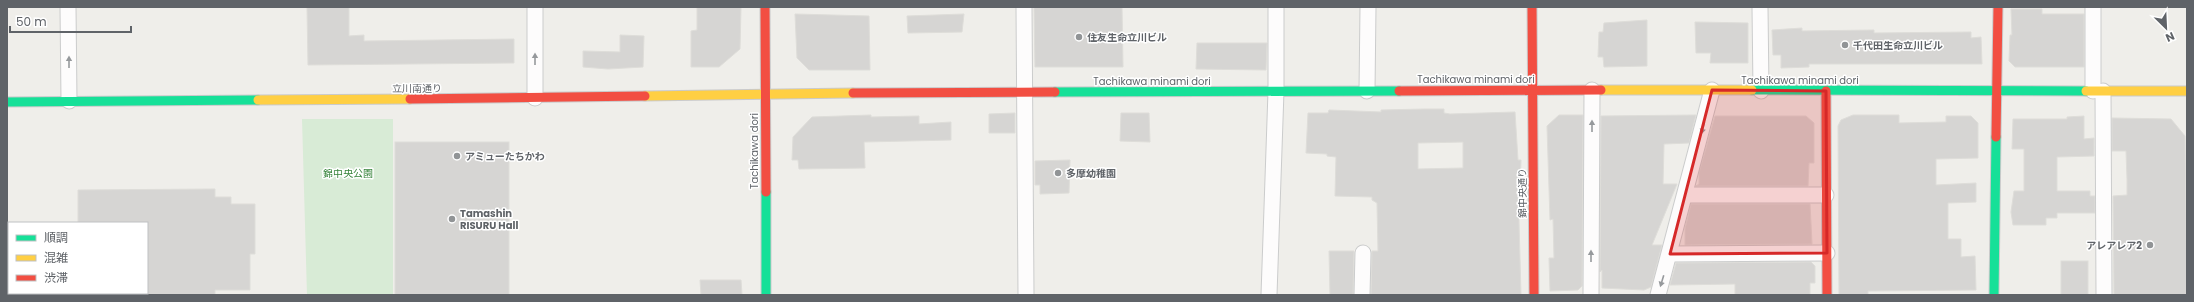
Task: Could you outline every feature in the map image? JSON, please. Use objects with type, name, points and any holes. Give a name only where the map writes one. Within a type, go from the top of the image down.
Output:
[{"type":"street","points":[[68,7],[69,101]]},
{"type":"street","points":[[535,7],[535,98]]},
{"type":"street","name":"Tachikawa dori","points":[[765,7],[766,295]]},
{"type":"street","points":[[1024,7],[1026,295]]},
{"type":"street","points":[[1269,295],[1276,91],[1276,7]]},
{"type":"street","points":[[1367,91],[1368,7]]},
{"type":"street","name":"錦中央通り","points":[[1532,7],[1534,295]]},
{"type":"street","points":[[1760,7],[1761,91]]},
{"type":"street","points":[[1994,295],[1995,91],[1998,7]]},
{"type":"street","points":[[2093,7],[2098,91],[2104,295]]},
{"type":"street","name":"Tachikawa minami dori","points":[[765,93],[1533,90],[2187,91]]},
{"type":"street","points":[[1590,295],[1592,90]]},
{"type":"street","points":[[1658,295],[1686,195],[1712,90]]},
{"type":"street","points":[[1826,91],[1827,295]]},
{"type":"street","name":"立川南通り","points":[[7,102],[535,98],[765,93]]},
{"type":"street","points":[[1686,195],[1826,195]]},
{"type":"street","points":[[1362,295],[1363,253]]},
{"type":"street","points":[[1670,254],[1827,253]]},
{"type":"highlighted area","points":[[1712,90],[1826,91],[1827,253],[1670,254]]},
{"type":"green space","name":"錦中央公園","points":[[302,119],[393,119],[393,295],[307,295]]},
{"type":"building","points":[[307,7],[349,7],[349,36],[364,35],[364,41],[514,39],[514,63],[308,65]]},
{"type":"building","points":[[697,7],[741,7],[740,49],[719,67],[691,67],[691,31],[697,30]]},
{"type":"building","name":"住友生命立川ビル","points":[[1034,7],[1122,7],[1123,67],[1035,67]]},
{"type":"building","points":[[2011,9],[2042,9],[2042,14],[2084,14],[2084,67],[2015,67],[2009,61],[2010,35],[2012,35]]},
{"type":"building","points":[[795,14],[869,16],[870,70],[809,70],[797,58]]},
{"type":"building","points":[[964,14],[962,32],[908,33],[907,16]]},
{"type":"building","points":[[1647,20],[1647,66],[1604,67],[1603,57],[1598,57],[1599,32],[1603,32],[1604,23]]},
{"type":"building","points":[[1695,22],[1748,23],[1748,63],[1710,63],[1711,53],[1696,53]]},
{"type":"building","points":[[1802,28],[1802,31],[1874,30],[1874,33],[1971,32],[1971,38],[1981,37],[1982,64],[1809,64],[1809,67],[1781,68],[1781,55],[1773,55],[1772,30]]},
{"type":"building","points":[[620,35],[644,36],[643,67],[608,69],[583,67],[583,51],[620,52]]},
{"type":"building","points":[[1197,43],[1267,43],[1266,70],[1196,69]]},
{"type":"building","points":[[1444,109],[1444,113],[1450,114],[1515,112],[1518,160],[1521,160],[1519,221],[1521,295],[1371,295],[1372,251],[1378,251],[1377,203],[1372,200],[1372,197],[1335,196],[1336,157],[1327,156],[1327,154],[1306,153],[1308,113],[1328,113],[1329,110],[1381,112],[1381,110]],"holes":[[[1463,142],[1463,168],[1418,169],[1418,143]]]},
{"type":"building","points":[[1015,113],[1015,133],[989,133],[989,114]]},
{"type":"building","points":[[1121,113],[1149,113],[1150,142],[1120,141]]},
{"type":"building","points":[[871,115],[871,117],[919,116],[919,124],[951,122],[951,140],[864,142],[865,168],[799,169],[798,160],[792,160],[793,137],[812,117]]},
{"type":"building","points":[[1559,115],[1583,115],[1582,286],[1578,290],[1550,291],[1549,258],[1554,258],[1553,219],[1550,220],[1547,126]]},
{"type":"building","points":[[1696,115],[1689,143],[1664,144],[1663,184],[1677,184],[1652,245],[1662,245],[1651,287],[1644,290],[1602,288],[1602,270],[1600,272],[1601,116]]},
{"type":"building","points":[[1853,115],[1899,115],[1899,123],[1946,122],[1946,116],[1971,116],[1978,123],[1978,158],[1936,159],[1936,185],[1976,183],[1976,202],[1948,203],[1948,239],[1961,239],[1961,257],[1975,256],[1976,290],[1868,291],[1868,295],[1839,295],[1838,126],[1841,120]]},
{"type":"building","points":[[1715,116],[1806,116],[1814,123],[1814,163],[1809,163],[1808,186],[1696,186],[1699,184],[1699,173]]},
{"type":"building","points":[[2084,116],[2084,139],[2094,138],[2094,156],[2057,157],[2057,191],[2090,191],[2090,196],[2095,196],[2095,213],[2057,213],[2057,218],[2046,218],[2046,225],[2013,225],[2011,212],[2014,191],[2024,191],[2024,149],[2012,149],[2013,119],[2067,119],[2067,117]]},
{"type":"building","name":"アレアレア2","points":[[2112,118],[2171,119],[2185,136],[2187,295],[2114,295],[2113,196],[2127,195],[2127,179],[2126,151],[2112,151]]},
{"type":"building","name":"Tamashin RISURU Hall","points":[[395,142],[509,142],[509,295],[395,295]]},
{"type":"building","points":[[1070,160],[1069,193],[1040,194],[1040,185],[1035,185],[1035,161]]},
{"type":"building","points":[[215,189],[215,197],[231,197],[231,204],[255,204],[255,254],[250,254],[250,290],[215,290],[215,295],[147,295],[148,222],[78,222],[78,190]]},
{"type":"building","points":[[1691,204],[1810,204],[1812,244],[1685,245],[1685,229]]},
{"type":"building","points":[[1329,251],[1354,251],[1353,295],[1330,295]]},
{"type":"building","points":[[2061,261],[2088,261],[2088,295],[2061,295]]},
{"type":"building","points":[[1811,262],[1815,266],[1815,283],[1810,283],[1810,295],[1735,295],[1735,284],[1670,285],[1676,263]]},
{"type":"building","points":[[700,280],[741,280],[742,295],[701,295]]},
{"type":"traffic: fast","points":[[1752,90],[2086,91]]},
{"type":"traffic: fast","points":[[1055,92],[1399,91]]},
{"type":"traffic: fast","points":[[7,102],[258,100]]},
{"type":"traffic: fast","points":[[1994,295],[1996,137]]},
{"type":"traffic: fast","points":[[766,192],[766,295]]},
{"type":"traffic: slow","points":[[1601,90],[1752,90]]},
{"type":"traffic: slow","points":[[2086,91],[2187,91]]},
{"type":"traffic: slow","points":[[645,96],[853,93]]},
{"type":"traffic: slow","points":[[258,100],[410,99]]},
{"type":"traffic: jam","points":[[765,7],[766,192]]},
{"type":"traffic: jam","points":[[1532,7],[1534,295]]},
{"type":"traffic: jam","points":[[1996,137],[1998,7]]},
{"type":"traffic: jam","points":[[1399,91],[1601,90]]},
{"type":"traffic: jam","points":[[1826,91],[1827,295]]},
{"type":"traffic: jam","points":[[853,93],[1055,92]]},
{"type":"traffic: jam","points":[[410,99],[645,96]]},
{"type":"place","name":"住友生命立川ビル","points":[[1079,37]]},
{"type":"place","name":"千代田生命立川ビル","points":[[1845,45]]},
{"type":"place","name":"アミューたちかわ","points":[[457,156]]},
{"type":"place","name":"多摩幼稚園","points":[[1058,173]]},
{"type":"place","name":"Tamashin RISURU Hall","points":[[452,219]]},
{"type":"place","name":"アレアレア2","points":[[2150,245]]}]
